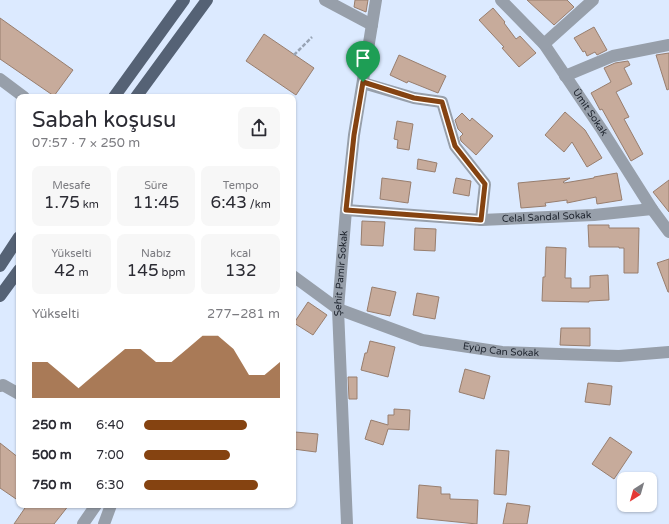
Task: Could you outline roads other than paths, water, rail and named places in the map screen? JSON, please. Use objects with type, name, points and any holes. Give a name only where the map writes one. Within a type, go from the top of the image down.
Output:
[{"type":"main road","points":[[116,94],[184,0]]},
{"type":"main road","points":[[138,94],[207,0]]},
{"type":"main road","points":[[0,266],[16,242]]},
{"type":"main road","points":[[0,296],[16,274]]},
{"type":"street","points":[[325,0],[372,25]]},
{"type":"street","name":"Şehit Pamir Sokak","points":[[347,524],[338,308],[354,135],[376,0]]},
{"type":"street","name":"Ümit Sokak","points":[[501,0],[544,44],[602,130],[652,209],[669,232]]},
{"type":"street","points":[[544,44],[593,0]]},
{"type":"street","points":[[565,76],[613,56],[669,45]]},
{"type":"street","points":[[0,79],[20,94]]},
{"type":"street","points":[[363,82],[414,98],[442,102],[455,146],[485,184],[481,220]]},
{"type":"street","name":"Celal Sandal Sokak","points":[[346,210],[481,220],[594,214],[652,209]]},
{"type":"street","name":"Eyüp Can Sokak","points":[[296,278],[338,308],[422,340],[502,352],[619,356],[669,352]]},
{"type":"street","points":[[0,386],[3,385],[16,392]]},
{"type":"street","points":[[83,524],[94,508]]},
{"type":"street","points":[[104,524],[110,508]]}]
